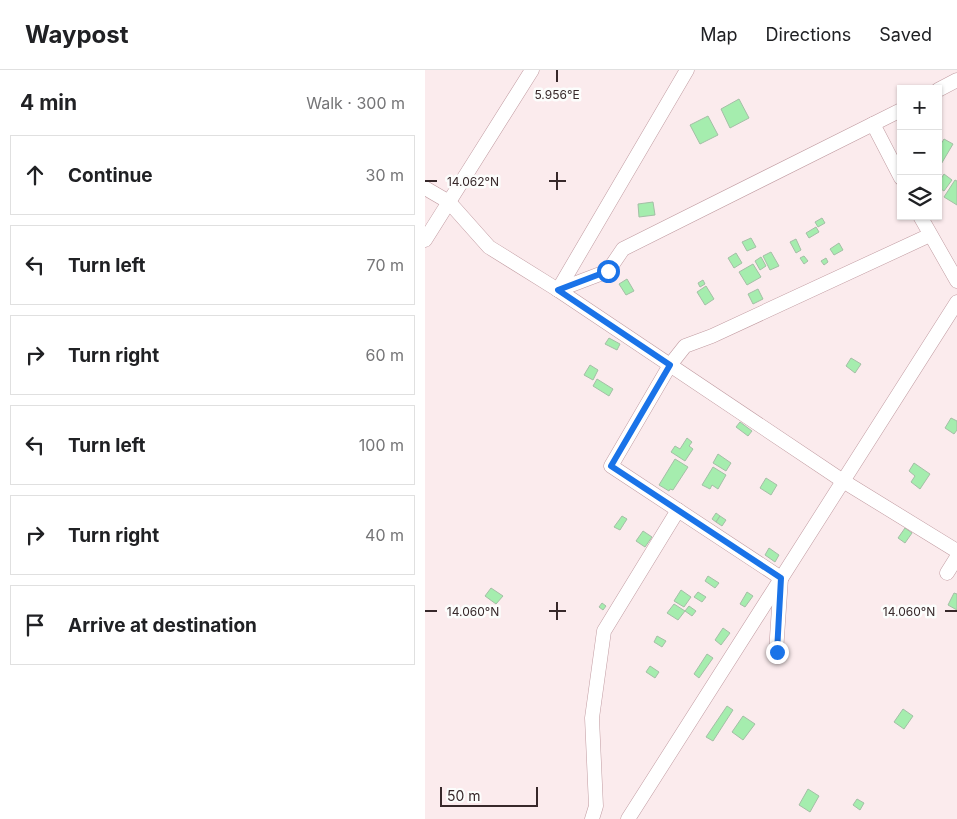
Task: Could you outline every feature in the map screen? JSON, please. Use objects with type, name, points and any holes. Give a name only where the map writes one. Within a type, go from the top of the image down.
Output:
[{"type":"street","points":[[425,240],[533,70]]},
{"type":"street","points":[[558,290],[687,70]]},
{"type":"street","points":[[942,88],[957,80]]},
{"type":"street","points":[[558,290],[608,271],[623,249],[897,112]]},
{"type":"street","points":[[873,124],[899,175]]},
{"type":"street","points":[[425,188],[449,202],[489,247],[558,290],[843,481],[957,551]]},
{"type":"street","points":[[922,220],[957,281]]},
{"type":"street","points":[[781,578],[611,466],[670,365],[685,346],[712,336],[930,235]]},
{"type":"street","points":[[628,819],[957,302]]},
{"type":"street","points":[[592,819],[596,806],[592,718],[604,631],[678,510]]},
{"type":"street","points":[[947,573],[957,557]]},
{"type":"street","points":[[777,652],[781,578]]},
{"type":"building","points":[[739,99],[749,118],[730,128],[721,109]]},
{"type":"building","points":[[708,116],[718,135],[700,144],[690,125]]},
{"type":"building","points":[[944,139],[953,144],[942,163],[942,142]]},
{"type":"building","points":[[944,174],[952,180],[944,191],[942,190],[942,177]]},
{"type":"building","points":[[955,180],[957,181],[957,205],[944,197]]},
{"type":"building","points":[[653,202],[655,215],[639,217],[638,204]]},
{"type":"building","points":[[822,218],[825,223],[818,227],[815,222]]},
{"type":"building","points":[[816,227],[819,232],[809,238],[806,233]]},
{"type":"building","points":[[751,238],[756,247],[747,251],[742,242]]},
{"type":"building","points":[[796,239],[801,250],[796,253],[790,242]]},
{"type":"building","points":[[839,243],[843,250],[834,255],[830,249]]},
{"type":"building","points":[[771,252],[779,266],[770,270],[763,256]]},
{"type":"building","points":[[736,253],[742,263],[734,268],[728,258]]},
{"type":"building","points":[[804,256],[808,261],[804,264],[800,258]]},
{"type":"building","points":[[761,257],[766,266],[760,270],[755,261]]},
{"type":"building","points":[[826,258],[828,262],[824,265],[821,261]]},
{"type":"building","points":[[753,264],[761,277],[747,285],[739,272]]},
{"type":"building","points":[[627,279],[634,291],[626,295],[619,284]]},
{"type":"building","points":[[703,280],[705,284],[700,287],[698,283]]},
{"type":"building","points":[[706,286],[714,299],[705,305],[697,292]]},
{"type":"building","points":[[758,289],[763,299],[753,304],[748,294]]},
{"type":"building","points":[[609,338],[620,344],[617,350],[605,344]]},
{"type":"building","points":[[851,358],[861,364],[855,373],[846,366]]},
{"type":"building","points":[[590,365],[598,370],[593,380],[584,375]]},
{"type":"building","points":[[597,379],[613,389],[609,396],[593,386]]},
{"type":"building","points":[[951,418],[957,421],[957,430],[954,434],[945,428]]},
{"type":"building","points":[[740,422],[752,431],[748,436],[736,427]]},
{"type":"building","points":[[687,438],[692,442],[689,446],[693,449],[685,461],[671,452],[675,446],[680,449]]},
{"type":"building","points":[[718,454],[731,463],[726,471],[713,463]]},
{"type":"building","points":[[675,459],[688,467],[673,490],[670,489],[669,491],[659,485]]},
{"type":"building","points":[[914,463],[930,474],[920,489],[911,482],[915,476],[909,471]]},
{"type":"building","points":[[713,467],[726,475],[718,489],[712,485],[710,489],[702,485]]},
{"type":"building","points":[[766,478],[777,485],[771,495],[760,488]]},
{"type":"building","points":[[716,513],[720,516],[716,522],[712,519]]},
{"type":"building","points":[[622,516],[627,519],[620,530],[614,527]]},
{"type":"building","points":[[720,516],[726,520],[722,526],[716,522]]},
{"type":"building","points":[[905,528],[912,533],[905,543],[898,538]]},
{"type":"building","points":[[643,531],[652,537],[645,547],[636,541]]},
{"type":"building","points":[[769,548],[779,555],[775,562],[765,555]]},
{"type":"building","points":[[708,576],[719,583],[715,588],[705,581]]},
{"type":"building","points":[[491,588],[503,596],[496,604],[485,596]]},
{"type":"building","points":[[681,590],[691,597],[684,607],[674,601]]},
{"type":"building","points":[[698,592],[706,597],[702,602],[694,597]]},
{"type":"building","points":[[747,592],[753,596],[745,607],[740,604]]},
{"type":"building","points":[[954,593],[957,594],[957,610],[948,605]]},
{"type":"building","points":[[602,603],[606,606],[603,610],[599,607]]},
{"type":"building","points":[[674,604],[685,611],[678,620],[667,613]]},
{"type":"building","points":[[689,606],[696,611],[692,616],[685,611]]},
{"type":"building","points":[[723,628],[730,633],[721,645],[715,640]]},
{"type":"building","points":[[657,636],[666,641],[662,647],[654,642]]},
{"type":"building","points":[[707,654],[713,658],[699,678],[694,674]]},
{"type":"building","points":[[650,666],[659,672],[655,678],[646,672]]},
{"type":"building","points":[[727,706],[733,710],[713,741],[706,737]]},
{"type":"building","points":[[903,709],[913,716],[904,729],[894,722]]},
{"type":"building","points":[[743,716],[755,724],[743,740],[732,732]]},
{"type":"building","points":[[808,789],[819,796],[810,812],[799,805]]},
{"type":"building","points":[[857,799],[864,803],[860,810],[853,805]]},
{"type":"route","points":[[608,271],[558,290],[670,365],[611,466],[781,578],[777,652]]}]
